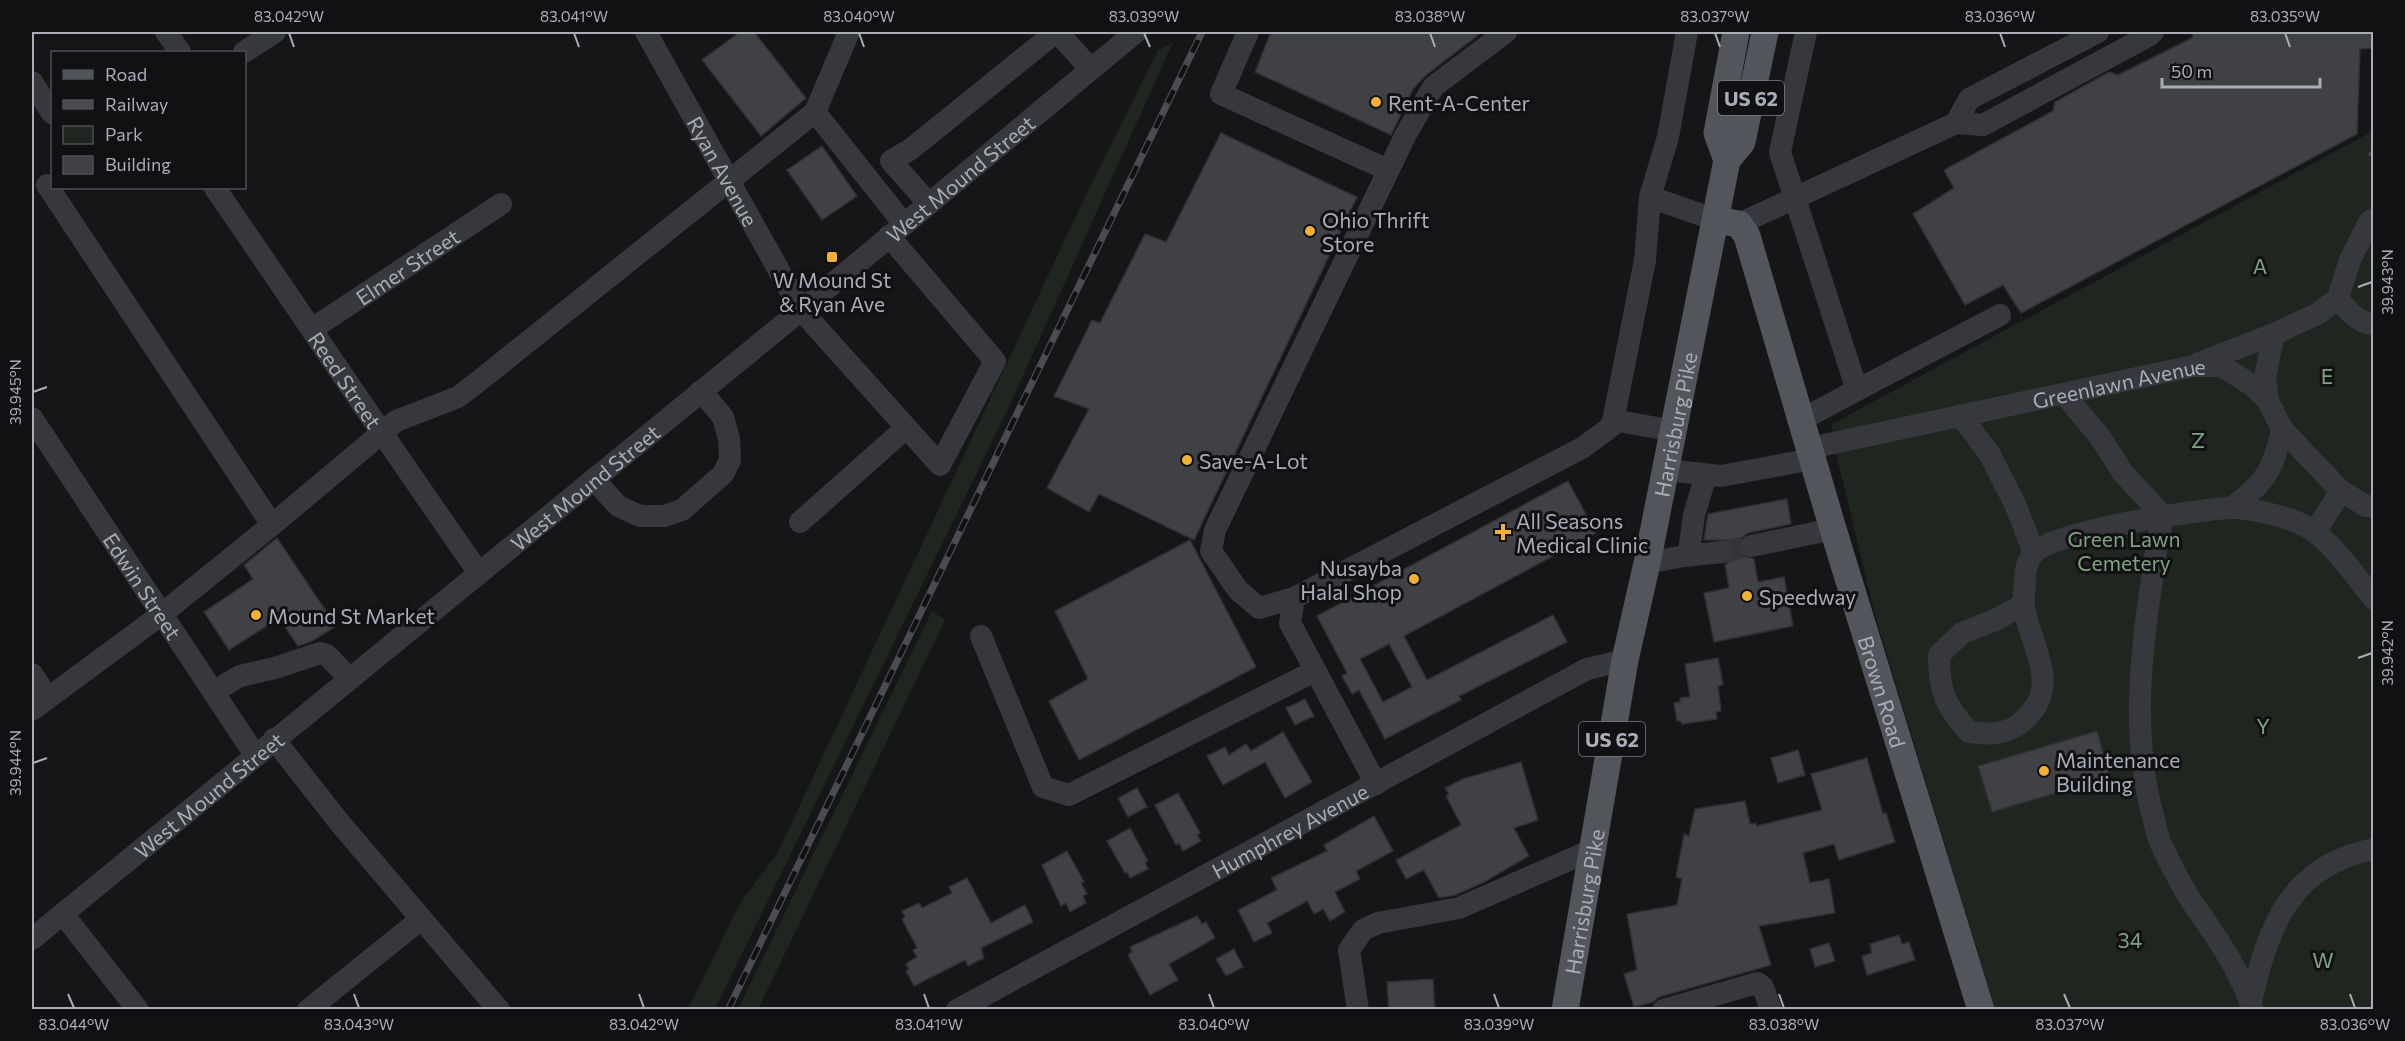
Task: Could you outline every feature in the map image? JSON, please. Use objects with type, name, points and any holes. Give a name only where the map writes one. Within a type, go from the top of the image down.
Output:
[{"type":"main road","name":"Harrisburg Pike","points":[[1565,1010],[1625,660],[1674,431],[1727,222],[1727,160],[1717,133],[1737,32]]},
{"type":"main road","name":"Harrisburg Pike","points":[[1727,160],[1742,142],[1765,32]]},
{"type":"main road","name":"Brown Road","points":[[1727,222],[1747,236],[1977,1008]]},
{"type":"street","points":[[166,32],[179,51]]},
{"type":"street","points":[[246,51],[275,32]]},
{"type":"street","name":"Ryan Avenue","points":[[646,32],[801,310],[940,465],[994,362],[897,230]]},
{"type":"street","points":[[32,674],[40,704],[162,614],[396,421],[458,397],[815,112],[849,32]]},
{"type":"street","points":[[929,204],[891,161],[911,149],[1057,32],[1091,69]]},
{"type":"street","name":"West Mound Street","points":[[32,939],[801,310],[1136,32]]},
{"type":"street","points":[[1248,32],[1221,94],[1388,170]]},
{"type":"street","points":[[1506,32],[1433,87],[1388,170],[1215,530],[1211,551],[1238,590],[1259,608],[1294,598],[1582,448],[1612,426],[1645,260],[1650,197],[1668,137],[1687,32]]},
{"type":"street","points":[[1806,32],[1780,152],[1857,390]]},
{"type":"street","points":[[1956,123],[1969,99],[2073,38],[2098,32]]},
{"type":"street","points":[[1650,197],[1727,222],[1796,198],[1956,123],[1983,125],[2153,32]]},
{"type":"street","points":[[32,82],[51,111]]},
{"type":"street","points":[[815,112],[897,230]]},
{"type":"street","points":[[44,188],[272,525]]},
{"type":"street","name":"Reed Street","points":[[216,189],[478,573]]},
{"type":"street","name":"Elmer Street","points":[[312,329],[501,204]]},
{"type":"street","points":[[2193,366],[2274,334],[2319,313],[2338,298],[2350,260],[2369,222],[2373,219]]},
{"type":"street","points":[[2338,298],[2345,309],[2367,324],[2373,325]]},
{"type":"street","points":[[1802,420],[2000,315]]},
{"type":"street","points":[[2268,401],[2265,377],[2274,334]]},
{"type":"street","name":"Greenlawn Avenue","points":[[1666,470],[1722,476],[1960,415],[2193,366],[2222,366],[2253,386],[2268,401],[2282,429],[2341,491],[2366,506],[2373,507]]},
{"type":"street","points":[[594,479],[618,506],[640,516],[664,516],[682,510],[723,474],[730,460],[729,439],[723,417],[701,391]]},
{"type":"street","points":[[2064,394],[2100,437],[2124,473],[2164,517]]},
{"type":"street","points":[[1960,415],[1989,453],[2016,504],[2034,552]]},
{"type":"street","name":"Edwin Street","points":[[32,418],[255,755]]},
{"type":"street","points":[[1613,420],[1674,431]]},
{"type":"street","points":[[800,522],[906,428]]},
{"type":"street","points":[[2232,507],[2254,492],[2271,470],[2282,429]]},
{"type":"street","points":[[1684,556],[1689,552],[1694,515],[1706,475]]},
{"type":"street","points":[[2315,532],[2341,491]]},
{"type":"street","points":[[2023,604],[1962,633],[1939,655],[1939,682],[1953,714],[1969,732],[1994,735],[2019,725],[2036,709],[2043,693],[2043,673],[2023,604],[2025,567],[2034,552],[2049,542],[2073,534],[2232,507],[2298,522],[2315,532],[2333,550],[2373,599]]},
{"type":"street","points":[[2164,517],[2159,531],[2147,607],[2141,671],[2146,790],[2159,840],[2189,897],[2221,942],[2244,982],[2252,1006]]},
{"type":"street","points":[[1751,546],[1833,529]]},
{"type":"street","points":[[1647,563],[1722,552]]},
{"type":"street","points":[[1294,598],[1290,623],[1376,784]]},
{"type":"street","points":[[981,636],[1043,787],[1069,795],[1316,671]]},
{"type":"street","points":[[213,692],[240,676],[275,668],[320,653],[327,655],[349,678]]},
{"type":"street","name":"Humphrey Avenue","points":[[957,1010],[1587,669],[1625,660]]},
{"type":"street","points":[[273,740],[339,822],[499,1010]]},
{"type":"street","points":[[1358,1010],[1349,950],[1363,930],[1378,922],[1459,908],[1594,849]]},
{"type":"street","points":[[2252,1006],[2260,960],[2275,922],[2290,897],[2314,873],[2350,853],[2373,849]]},
{"type":"street","points":[[63,914],[138,1010]]},
{"type":"street","points":[[308,1010],[421,919]]},
{"type":"street","points":[[1663,1010],[1757,983],[1762,987],[1771,1010]]},
{"type":"path","points":[[2369,153],[2373,158]]},
{"type":"green space","points":[[1173,42],[1009,407],[715,1009],[688,1009],[740,903],[777,854],[1081,205],[1158,50]]},
{"type":"green space","name":"Green Lawn Cemetery","points":[[2373,131],[2373,1009],[1995,1009],[1875,615],[1833,441],[1832,424]]},
{"type":"green space","points":[[932,611],[945,620],[779,966],[758,1009],[738,1009]]},
{"type":"building","points":[[740,32],[754,32],[806,98],[761,136],[702,60]]},
{"type":"building","points":[[1271,32],[1482,32],[1425,76],[1413,89],[1391,135],[1255,72]]},
{"type":"building","points":[[2193,32],[2373,32],[2373,48],[2360,49],[2357,134],[2021,313],[2003,285],[1965,305],[1913,214],[1954,188],[1944,170],[2053,111],[2055,102],[2109,72],[2118,75],[2192,38]]},
{"type":"building","points":[[1221,133],[1357,197],[1194,540],[1099,494],[1089,512],[1047,488],[1089,409],[1054,396],[1092,320],[1100,323],[1145,234],[1166,242]]},
{"type":"building","points":[[822,146],[857,196],[822,220],[787,170]]},
{"type":"building","points":[[1568,481],[1596,533],[1404,636],[1427,680],[1553,615],[1567,642],[1459,696],[1461,700],[1385,739],[1359,690],[1352,694],[1342,676],[1347,673],[1317,616]],"holes":[[[1389,644],[1412,687],[1383,702],[1360,659]]]},
{"type":"building","points":[[1787,499],[1791,524],[1748,533],[1738,541],[1738,548],[1741,555],[1754,559],[1758,582],[1784,577],[1793,626],[1714,642],[1704,593],[1729,588],[1725,565],[1734,558],[1735,551],[1733,545],[1727,540],[1704,540],[1708,514]]},
{"type":"building","points":[[277,538],[336,626],[312,641],[298,646],[279,618],[229,650],[204,612],[253,579],[244,565]]},
{"type":"building","points":[[1190,540],[1256,667],[1079,760],[1049,701],[1088,679],[1055,611]]},
{"type":"building","points":[[1718,658],[1723,685],[1718,686],[1721,711],[1716,712],[1717,719],[1682,724],[1681,721],[1677,721],[1674,703],[1680,702],[1680,698],[1690,697],[1685,664]]},
{"type":"building","points":[[1305,699],[1314,716],[1295,725],[1286,708]]},
{"type":"building","name":"Maintenance Building","points":[[2097,731],[2110,777],[1992,812],[1978,766]]},
{"type":"building","points":[[1283,732],[1312,782],[1285,798],[1265,762],[1223,785],[1207,756],[1225,747],[1229,755],[1246,744],[1251,751]]},
{"type":"building","points":[[1798,750],[1805,775],[1778,783],[1771,758]]},
{"type":"building","points":[[1867,758],[1883,814],[1886,813],[1895,842],[1839,860],[1834,844],[1803,853],[1810,883],[1829,879],[1835,913],[1759,926],[1771,965],[1659,997],[1653,1002],[1634,1007],[1624,974],[1637,970],[1627,914],[1677,905],[1682,879],[1676,877],[1684,834],[1689,836],[1695,809],[1745,801],[1750,824],[1756,823],[1757,826],[1822,810],[1811,774]]},
{"type":"building","points":[[1521,762],[1538,820],[1514,828],[1529,856],[1482,883],[1455,895],[1439,898],[1424,870],[1406,879],[1396,860],[1461,825],[1446,796],[1449,794],[1445,788],[1463,779]]},
{"type":"building","points":[[1137,788],[1147,807],[1128,817],[1118,798]]},
{"type":"building","points":[[1178,793],[1200,833],[1197,835],[1201,841],[1183,851],[1179,843],[1176,845],[1155,805]]},
{"type":"building","points":[[1374,816],[1393,851],[1356,871],[1360,879],[1335,892],[1345,912],[1330,921],[1323,909],[1314,914],[1307,901],[1267,923],[1272,933],[1254,942],[1238,910],[1277,890],[1271,878],[1327,851],[1324,845]]},
{"type":"building","points":[[1130,828],[1148,861],[1145,862],[1148,869],[1130,878],[1107,841]]},
{"type":"building","points":[[1067,851],[1084,882],[1081,883],[1087,894],[1083,896],[1086,903],[1070,912],[1066,903],[1061,906],[1042,865]]},
{"type":"building","points":[[967,878],[991,923],[1025,905],[1033,922],[981,948],[984,958],[968,966],[965,960],[914,986],[906,971],[909,969],[906,964],[917,957],[913,950],[917,948],[902,919],[905,917],[902,911],[919,903],[922,908],[952,893],[949,887]]},
{"type":"building","points":[[1197,916],[1202,924],[1206,922],[1215,938],[1169,964],[1178,980],[1150,995],[1128,955],[1132,952],[1130,947]]},
{"type":"building","points":[[1899,935],[1902,944],[1909,942],[1915,960],[1867,975],[1862,956],[1872,953],[1870,944]]},
{"type":"building","points":[[1829,943],[1835,961],[1815,967],[1810,949]]},
{"type":"building","points":[[1234,949],[1243,967],[1226,976],[1216,959]]},
{"type":"building","points":[[1433,979],[1435,1010],[1389,1010],[1387,982]]},
{"type":"tunnel","points":[[1722,552],[1751,546]]},
{"type":"railway","points":[[728,1010],[1202,32]]},
{"type":"place","name":"Rent-A-Center","points":[[1376,102]]},
{"type":"place","name":"Ohio Thrift Store","points":[[1310,231]]},
{"type":"place","name":"W Mound St & Ryan Ave","points":[[832,257]]},
{"type":"place","name":"Save-A-Lot","points":[[1187,460]]},
{"type":"place","name":"All Seasons Medical Clinic","points":[[1503,532]]},
{"type":"place","name":"Nusayba Halal Shop","points":[[1414,579]]},
{"type":"place","name":"Speedway","points":[[1747,596]]},
{"type":"place","name":"Mound St Market","points":[[256,615]]},
{"type":"place","name":"Maintenance Building","points":[[2044,771]]},
{"type":"park label","name":"A","points":[[2260,265]]},
{"type":"park label","name":"E","points":[[2327,375]]},
{"type":"park label","name":"Z","points":[[2198,439]]},
{"type":"park label","name":"Y","points":[[2263,725]]},
{"type":"park label","name":"34","points":[[2130,939]]},
{"type":"park label","name":"W","points":[[2323,959]]}]
